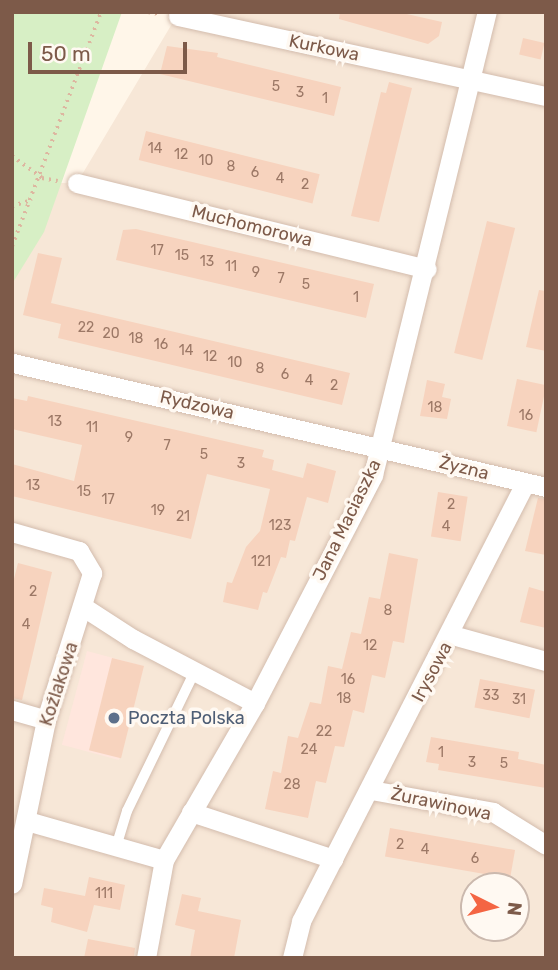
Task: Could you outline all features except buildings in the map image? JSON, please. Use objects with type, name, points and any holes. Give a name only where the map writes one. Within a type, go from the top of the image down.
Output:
[{"type":"street","name":"Jana Maciaszka","points":[[146,958],[164,860],[255,703],[382,448],[428,269],[487,12]]},
{"type":"street","name":"Kurkowa","points":[[178,16],[546,96]]},
{"type":"street","name":"Muchomorowa","points":[[77,183],[428,269]]},
{"type":"street","name":"Rydzowa","points":[[13,363],[382,448]]},
{"type":"street","name":"Żyzna","points":[[382,448],[546,488]]},
{"type":"street","name":"Irysowa","points":[[292,958],[300,921],[452,635],[525,483]]},
{"type":"street","name":"Koźlakowa","points":[[12,532],[79,551],[92,573],[85,608],[46,720],[12,884]]},
{"type":"street","points":[[85,608],[255,703]]},
{"type":"street","points":[[452,635],[546,661]]},
{"type":"street","points":[[12,710],[46,720]]},
{"type":"street","name":"Żurawinowa","points":[[371,790],[492,812],[546,845]]},
{"type":"street","points":[[191,812],[333,859]]},
{"type":"street","points":[[27,821],[164,860]]},
{"type":"lane","points":[[117,847],[127,811],[195,670]]},
{"type":"path","points":[[12,246],[42,178],[101,12]]},
{"type":"path","points":[[12,156],[42,178]]},
{"type":"path","points":[[12,206],[32,200]]},
{"type":"shaded area","points":[[179,12],[546,12],[546,958],[12,958],[12,283],[47,183],[77,183]]},
{"type":"shaded area","points":[[87,651],[144,666],[119,760],[62,745]]},
{"type":"green space","points":[[12,12],[122,12],[44,232],[12,284]]},
{"type":"place","name":"Poczta Polska","points":[[114,718]]}]
